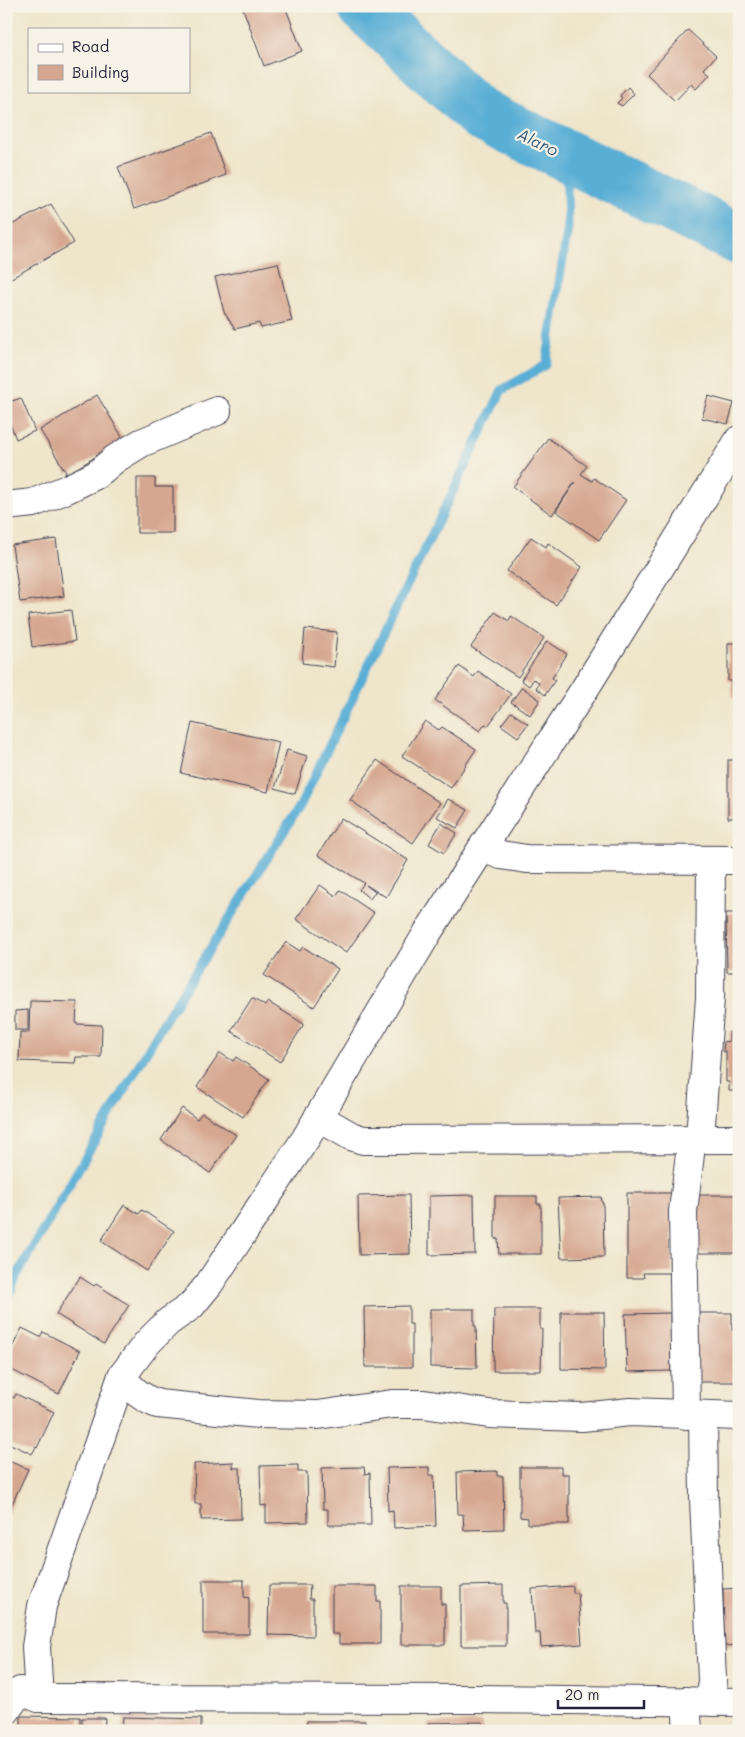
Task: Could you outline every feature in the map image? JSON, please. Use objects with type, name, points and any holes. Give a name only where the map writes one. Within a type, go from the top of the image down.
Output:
[{"type":"street","points":[[6,506],[33,503],[67,489],[96,475],[115,459],[141,443],[217,411]]},
{"type":"street","points":[[39,1698],[36,1647],[42,1606],[122,1376],[147,1343],[168,1322],[191,1306],[210,1284],[318,1117],[428,932],[584,690],[739,440]]},
{"type":"street","points":[[482,848],[501,856],[527,859],[739,860]]},
{"type":"street","points":[[6,1710],[20,1692],[39,1698],[726,1702],[695,1416],[683,1212],[696,1138],[710,998],[711,860]]},
{"type":"street","points":[[318,1117],[350,1136],[363,1140],[739,1139]]},
{"type":"street","points":[[122,1376],[145,1399],[158,1404],[258,1414],[318,1415],[392,1404],[424,1404],[489,1414],[582,1416],[630,1412],[695,1416],[739,1416]]},
{"type":"street","points":[[686,1701],[688,1731]]},
{"type":"building","points":[[242,6],[285,6],[302,51],[264,66]]},
{"type":"building","points":[[688,30],[716,56],[704,69],[710,74],[696,89],[691,84],[675,101],[647,74]]},
{"type":"building","points":[[628,87],[634,94],[622,106],[617,103]]},
{"type":"building","points":[[211,133],[226,175],[134,209],[118,167]]},
{"type":"building","points":[[51,204],[74,243],[6,281],[6,228]]},
{"type":"building","points":[[278,263],[292,321],[261,328],[259,323],[235,329],[224,312],[215,277]]},
{"type":"building","points":[[97,395],[124,440],[67,474],[40,430]]},
{"type":"building","points":[[708,396],[734,403],[728,424],[702,418]]},
{"type":"building","points":[[21,398],[35,431],[16,439],[6,414],[6,403]]},
{"type":"building","points":[[548,438],[587,466],[581,474],[592,481],[594,478],[626,500],[599,540],[556,511],[575,482],[552,515],[513,487]]},
{"type":"building","points":[[137,478],[155,478],[155,487],[173,487],[173,533],[137,533]]},
{"type":"building","points":[[531,537],[546,547],[548,543],[582,567],[556,605],[507,571]]},
{"type":"building","points":[[56,539],[64,596],[20,602],[12,545]]},
{"type":"building","points":[[71,610],[75,641],[32,647],[28,615]]},
{"type":"building","points":[[495,612],[509,621],[511,616],[544,638],[518,677],[471,647]]},
{"type":"building","points":[[305,629],[337,632],[334,667],[302,663]]},
{"type":"building","points":[[547,641],[567,654],[552,678],[555,680],[545,695],[536,688],[539,683],[534,679],[529,686],[521,680]]},
{"type":"building","points":[[728,643],[739,643],[739,698],[733,698],[732,681],[728,681]]},
{"type":"building","points":[[459,666],[474,677],[478,671],[511,694],[488,726],[485,724],[480,731],[435,700]]},
{"type":"building","points":[[522,687],[540,700],[530,715],[511,702]]},
{"type":"building","points":[[511,712],[528,724],[518,737],[501,725]]},
{"type":"building","points":[[425,721],[439,730],[442,727],[476,749],[451,788],[402,756]]},
{"type":"building","points":[[192,723],[279,742],[268,792],[181,773]]},
{"type":"building","points":[[287,750],[307,756],[295,794],[275,788]]},
{"type":"building","points":[[377,760],[440,803],[413,843],[350,800]]},
{"type":"building","points":[[728,760],[739,760],[739,818],[728,818]]},
{"type":"building","points":[[448,799],[468,810],[457,828],[437,817]]},
{"type":"building","points":[[341,818],[408,860],[386,897],[366,885],[375,892],[370,899],[359,890],[364,883],[318,855]]},
{"type":"building","points":[[441,823],[457,833],[444,853],[429,844]]},
{"type":"building","points":[[320,885],[336,896],[340,890],[374,913],[346,953],[296,919]]},
{"type":"building","points":[[726,913],[739,913],[739,972],[727,972]]},
{"type":"building","points":[[286,942],[300,951],[303,947],[338,969],[314,1007],[264,975]]},
{"type":"building","points":[[252,998],[265,1006],[268,1002],[304,1024],[280,1062],[231,1031]]},
{"type":"building","points":[[30,1001],[77,1002],[76,1024],[102,1025],[101,1057],[76,1057],[75,1063],[19,1061],[20,1032],[29,1032]]},
{"type":"building","points":[[28,1010],[28,1030],[15,1030],[15,1011]]},
{"type":"building","points":[[729,1032],[739,1032],[739,1091],[729,1091],[729,1082],[726,1082],[726,1051],[723,1052],[724,1041],[729,1042]]},
{"type":"building","points":[[220,1053],[233,1061],[236,1057],[269,1079],[243,1117],[197,1087]]},
{"type":"building","points":[[182,1108],[197,1119],[202,1113],[236,1135],[210,1173],[161,1140]]},
{"type":"building","points":[[627,1193],[672,1193],[672,1273],[643,1273],[644,1278],[627,1278]]},
{"type":"building","points":[[409,1195],[410,1254],[359,1255],[358,1196]]},
{"type":"building","points":[[474,1195],[475,1254],[429,1255],[429,1196]]},
{"type":"building","points":[[690,1195],[737,1195],[737,1253],[690,1253]]},
{"type":"building","points":[[495,1196],[537,1196],[537,1204],[541,1204],[541,1254],[499,1254],[498,1239],[495,1239]]},
{"type":"building","points":[[601,1197],[603,1203],[604,1257],[561,1258],[558,1198]]},
{"type":"building","points":[[124,1205],[139,1214],[142,1210],[174,1231],[147,1271],[101,1241]]},
{"type":"building","points":[[80,1277],[94,1286],[96,1284],[129,1305],[104,1344],[56,1314]]},
{"type":"building","points":[[409,1306],[409,1324],[412,1324],[412,1367],[365,1367],[364,1307]]},
{"type":"building","points":[[430,1309],[474,1309],[477,1368],[430,1367]]},
{"type":"building","points":[[494,1309],[540,1309],[540,1329],[542,1329],[541,1371],[493,1371]]},
{"type":"building","points":[[561,1312],[604,1312],[605,1370],[561,1369]]},
{"type":"building","points":[[670,1313],[671,1371],[627,1372],[625,1314]]},
{"type":"building","points":[[690,1313],[732,1313],[732,1330],[735,1330],[736,1382],[689,1382]]},
{"type":"building","points":[[22,1328],[40,1337],[43,1332],[80,1351],[59,1394],[6,1367],[6,1359]]},
{"type":"building","points":[[6,1394],[14,1398],[16,1394],[54,1412],[37,1448],[32,1454],[6,1442]]},
{"type":"building","points":[[6,1460],[28,1469],[8,1513],[6,1512]]},
{"type":"building","points":[[233,1462],[233,1468],[240,1468],[241,1519],[201,1520],[201,1504],[195,1504],[194,1464]]},
{"type":"building","points":[[298,1465],[298,1472],[307,1472],[308,1522],[266,1523],[266,1505],[261,1506],[260,1466]]},
{"type":"building","points":[[364,1467],[365,1474],[370,1473],[371,1525],[328,1525],[328,1509],[323,1509],[322,1468]]},
{"type":"building","points":[[429,1467],[429,1475],[434,1475],[436,1526],[394,1528],[393,1510],[388,1511],[387,1468]]},
{"type":"building","points":[[520,1467],[561,1467],[561,1474],[569,1474],[569,1524],[528,1524],[528,1518],[520,1517]]},
{"type":"building","points":[[497,1471],[497,1476],[503,1476],[504,1529],[464,1530],[463,1514],[458,1514],[457,1472]]},
{"type":"building","points":[[203,1580],[244,1580],[244,1597],[249,1598],[249,1634],[203,1634]]},
{"type":"building","points":[[269,1585],[310,1585],[309,1599],[313,1599],[313,1636],[268,1635]]},
{"type":"building","points":[[503,1585],[503,1603],[506,1603],[506,1646],[461,1646],[461,1586]]},
{"type":"building","points":[[332,1586],[377,1586],[377,1601],[380,1601],[380,1644],[339,1644],[339,1634],[332,1634]]},
{"type":"building","points":[[401,1586],[441,1586],[441,1604],[445,1604],[445,1645],[401,1645]]},
{"type":"building","points":[[573,1586],[573,1593],[578,1593],[582,1644],[541,1647],[540,1633],[535,1633],[532,1589]]},
{"type":"building","points":[[739,1588],[739,1645],[724,1646],[723,1589]]},
{"type":"building","points":[[21,1716],[80,1717],[80,1731],[21,1731]]},
{"type":"building","points":[[123,1717],[201,1719],[201,1731],[122,1731]]},
{"type":"building","points":[[82,1718],[105,1718],[104,1731],[82,1731]]},
{"type":"building","points":[[307,1721],[365,1721],[365,1731],[306,1731]]},
{"type":"building","points":[[483,1722],[483,1731],[428,1731],[428,1723]]},
{"type":"waterway","name":"Alaro","points":[[363,6],[478,113],[739,239]]},
{"type":"waterway","points":[[6,1304],[17,1275],[162,1025],[300,806],[502,390],[546,365],[568,227],[566,156]]}]
